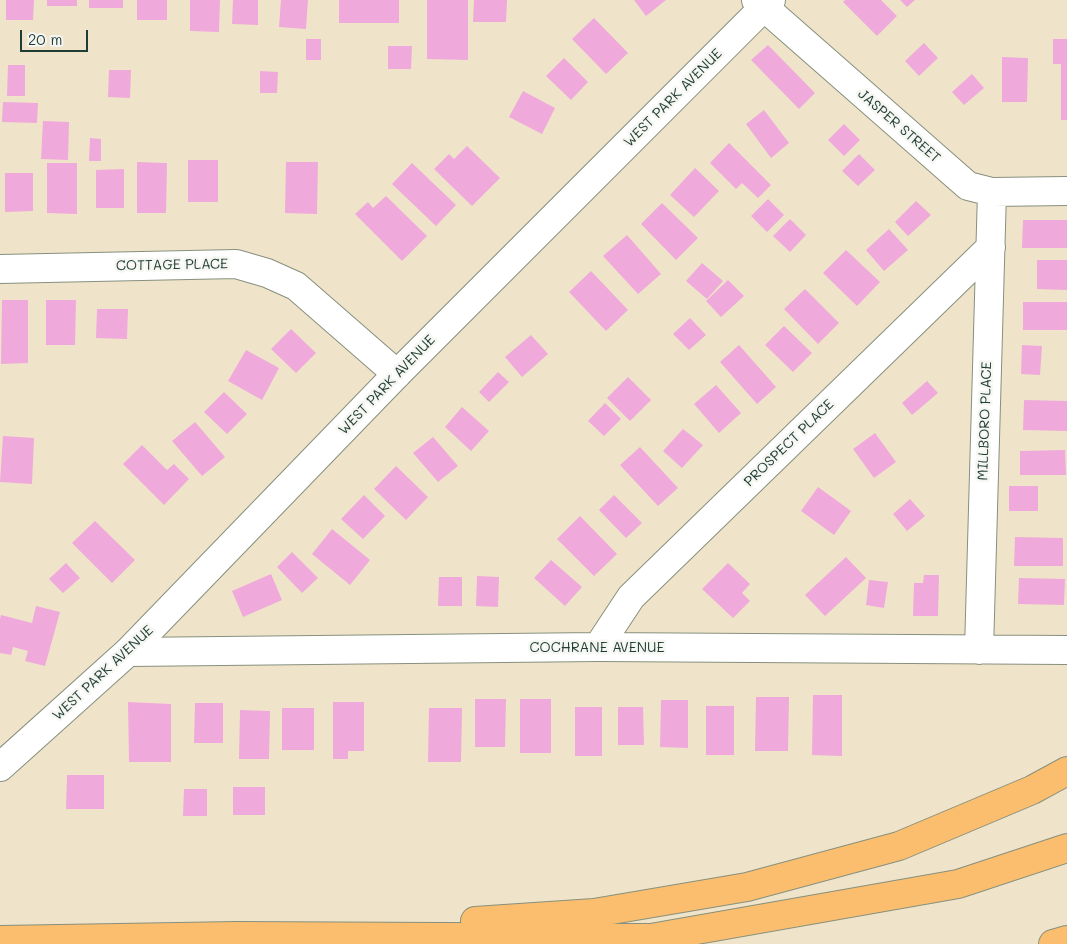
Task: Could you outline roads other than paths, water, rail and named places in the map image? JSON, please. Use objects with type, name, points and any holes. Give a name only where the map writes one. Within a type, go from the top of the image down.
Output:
[{"type":"highway","points":[[236,936],[594,913],[747,887],[899,846],[1032,790],[1067,771]]},
{"type":"highway","points":[[0,940],[236,936],[651,938],[958,884],[1067,848]]},
{"type":"highway","points":[[1053,944],[1067,940]]},
{"type":"street","name":"JASPER STREET","points":[[764,3],[968,186],[992,192],[1067,191]]},
{"type":"street","name":"WEST PARK AVENUE","points":[[0,767],[128,652],[397,374],[764,3]]},
{"type":"street","name":"MILLBORO PLACE","points":[[979,650],[992,192]]},
{"type":"street","name":"PROSPECT PLACE","points":[[598,647],[631,598],[990,248]]},
{"type":"street","name":"COTTAGE PLACE","points":[[0,269],[236,264],[267,273],[296,286],[397,374]]},
{"type":"street","name":"COCHRANE AVENUE","points":[[128,652],[598,647],[1067,650]]}]
